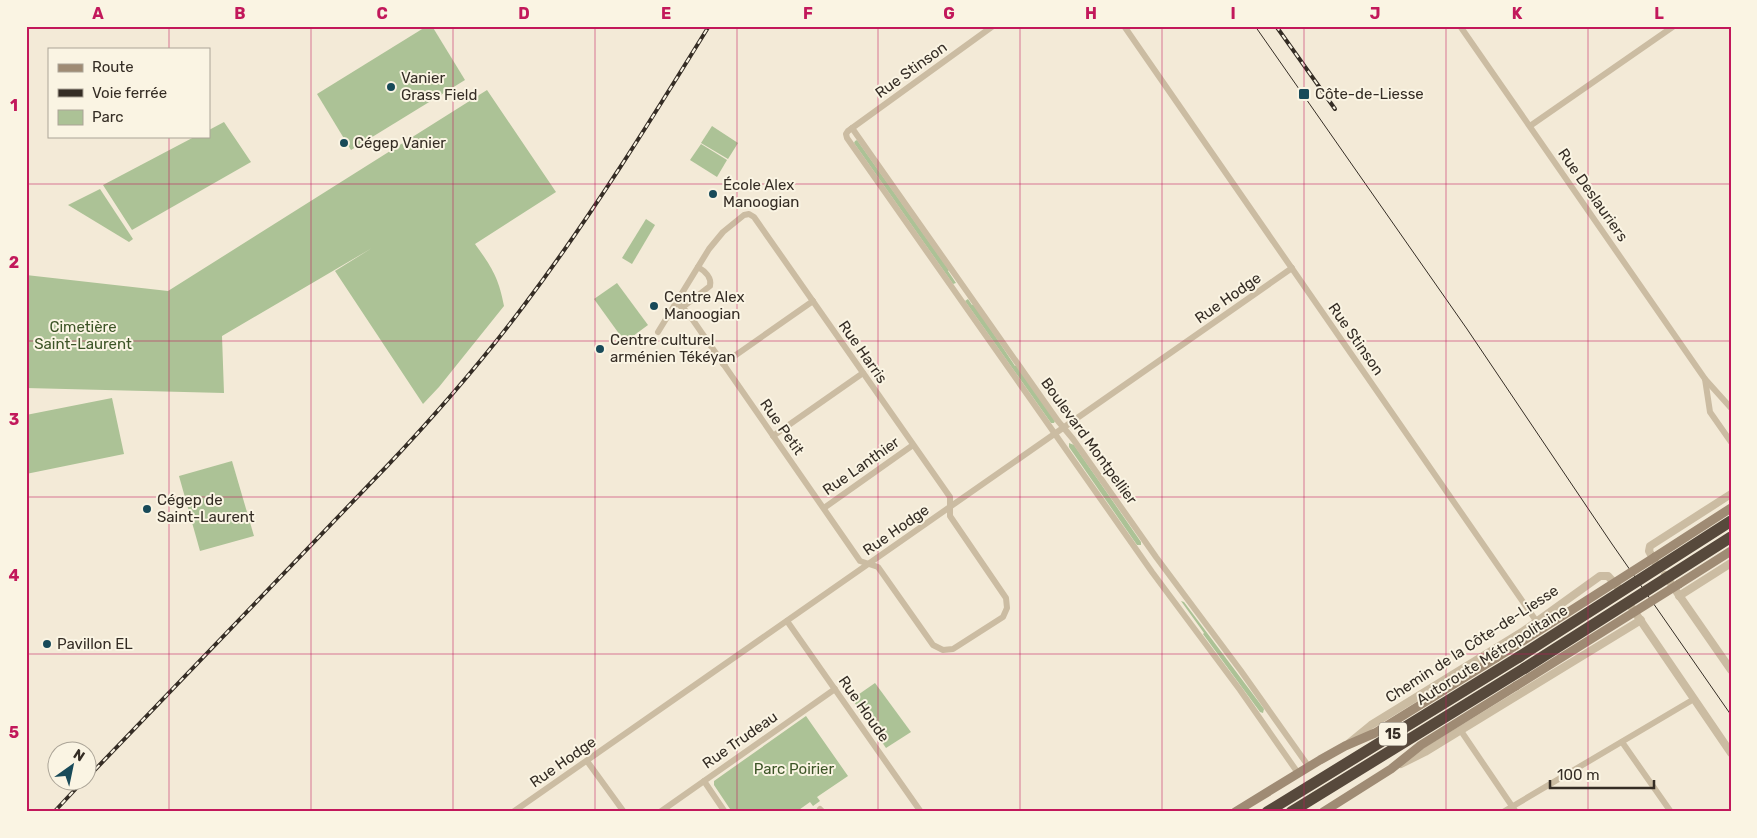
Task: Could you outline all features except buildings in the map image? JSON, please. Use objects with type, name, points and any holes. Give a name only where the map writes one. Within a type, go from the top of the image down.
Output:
[{"type":"highway","name":"Autoroute Métropolitaine","points":[[1267,812],[1519,657],[1731,521]]},
{"type":"highway","name":"Autoroute Métropolitaine","points":[[1291,812],[1526,668],[1731,536]]},
{"type":"main road","name":"Chemin de la Côte-de-Liesse","points":[[1235,812],[1345,746],[1375,733],[1731,508]]},
{"type":"main road","points":[[1323,812],[1391,769],[1421,745],[1731,551]]},
{"type":"street","name":"Rue Stinson","points":[[846,136],[852,128],[993,26]]},
{"type":"street","name":"Rue Stinson","points":[[1124,26],[1536,622],[1563,668]]},
{"type":"street","name":"Rue Deslauriers","points":[[1460,26],[1705,379],[1731,408]]},
{"type":"street","points":[[1530,126],[1674,26]]},
{"type":"street","name":"Boulevard Montpellier","points":[[852,128],[1064,428],[1241,671],[1308,767]]},
{"type":"street","name":"Boulevard Montpellier","points":[[846,136],[1152,572],[1240,690],[1298,773]]},
{"type":"street","name":"Rue Harris","points":[[698,267],[723,232],[742,216],[749,214],[756,219],[950,498],[950,516],[1006,598],[1007,610],[1000,620],[954,649],[940,649],[931,643],[878,567],[869,564]]},
{"type":"street","points":[[658,332],[698,267],[706,274],[711,285],[683,308]]},
{"type":"street","name":"Rue Hodge","points":[[513,812],[1292,268]]},
{"type":"street","points":[[723,364],[813,301]]},
{"type":"street","name":"Rue Petit","points":[[676,302],[683,308],[723,364],[860,561],[869,564]]},
{"type":"street","points":[[773,436],[863,373]]},
{"type":"street","name":"Rue Deslauriers","points":[[1705,379],[1710,412],[1731,442]]},
{"type":"street","name":"Rue Lanthier","points":[[824,508],[913,445]]},
{"type":"street","points":[[1730,669],[1650,553],[1649,547],[1731,494]]},
{"type":"street","points":[[1679,596],[1731,562]]},
{"type":"street","name":"Chemin de la Côte-de-Liesse","points":[[1345,746],[1371,725],[1513,638],[1604,575],[1613,580],[1640,620]]},
{"type":"street","points":[[1391,769],[1461,731],[1640,620],[1731,753]]},
{"type":"street","name":"Rue Houde","points":[[787,621],[920,812]]},
{"type":"street","name":"Rue Trudeau","points":[[660,812],[835,689]]},
{"type":"street","points":[[1503,812],[1514,809],[1694,699]]},
{"type":"street","points":[[1461,731],[1514,809]]},
{"type":"street","points":[[1622,742],[1671,812]]},
{"type":"street","points":[[587,760],[624,812]]},
{"type":"street","points":[[704,781],[725,812]]},
{"type":"green space","name":"Vanier Grass Field","points":[[427,26],[432,26],[465,80],[351,150],[317,94]]},
{"type":"green space","name":"Cimetière Saint-Laurent","points":[[487,90],[556,192],[475,244],[494,273],[504,306],[439,387],[423,404],[335,271],[372,248],[222,336],[224,393],[26,388],[26,275],[168,291]]},
{"type":"green space","points":[[224,122],[251,162],[132,230],[103,185],[192,138],[210,138],[210,129]]},
{"type":"green space","points":[[712,126],[738,143],[728,159],[701,143]]},
{"type":"green space","points":[[857,140],[949,270],[956,283],[953,284],[854,143]]},
{"type":"green space","points":[[701,144],[727,160],[717,177],[690,160]]},
{"type":"green space","points":[[100,189],[133,239],[129,242],[68,205]]},
{"type":"green space","points":[[646,219],[655,225],[632,264],[622,258]]},
{"type":"green space","points":[[617,283],[648,325],[625,342],[594,299]]},
{"type":"green space","points":[[968,299],[972,305],[974,304],[1015,366],[1017,365],[1055,421],[1054,423],[1051,423],[965,301]]},
{"type":"green space","points":[[112,398],[124,454],[26,474],[26,415]]},
{"type":"green space","points":[[1069,443],[1074,445],[1141,542],[1141,545],[1137,545],[1069,447]]},
{"type":"green space","points":[[232,461],[254,536],[200,551],[179,476]]},
{"type":"green space","points":[[1181,601],[1184,602],[1264,709],[1263,713],[1260,712]]},
{"type":"green space","points":[[875,683],[911,732],[886,748],[852,699]]},
{"type":"green space","name":"Parc Poirier","points":[[806,716],[848,776],[817,797],[820,801],[813,806],[810,802],[796,812],[732,812],[714,785],[714,781]]},
{"type":"tram line","points":[[1255,26],[1467,329],[1612,544],[1731,715]]},
{"type":"railway","points":[[98,767],[388,465],[476,366],[525,304],[574,236],[643,132],[709,26]]},
{"type":"railway","points":[[1276,26],[1335,109]]},
{"type":"railway","points":[[54,812],[75,790]]},
{"type":"place","name":"Vanier Grass Field","points":[[391,87]]},
{"type":"place","name":"Côte-de-Liesse","points":[[1304,94]]},
{"type":"place","name":"Cégep Vanier","points":[[344,143]]},
{"type":"place","name":"École Alex Manoogian","points":[[713,194]]},
{"type":"place","name":"Centre Alex Manoogian","points":[[654,306]]},
{"type":"place","name":"Centre culturel arménien Tékéyan","points":[[600,349]]},
{"type":"place","name":"Cégep de Saint-Laurent","points":[[147,509]]},
{"type":"place","name":"Pavillon EL","points":[[47,644]]}]
